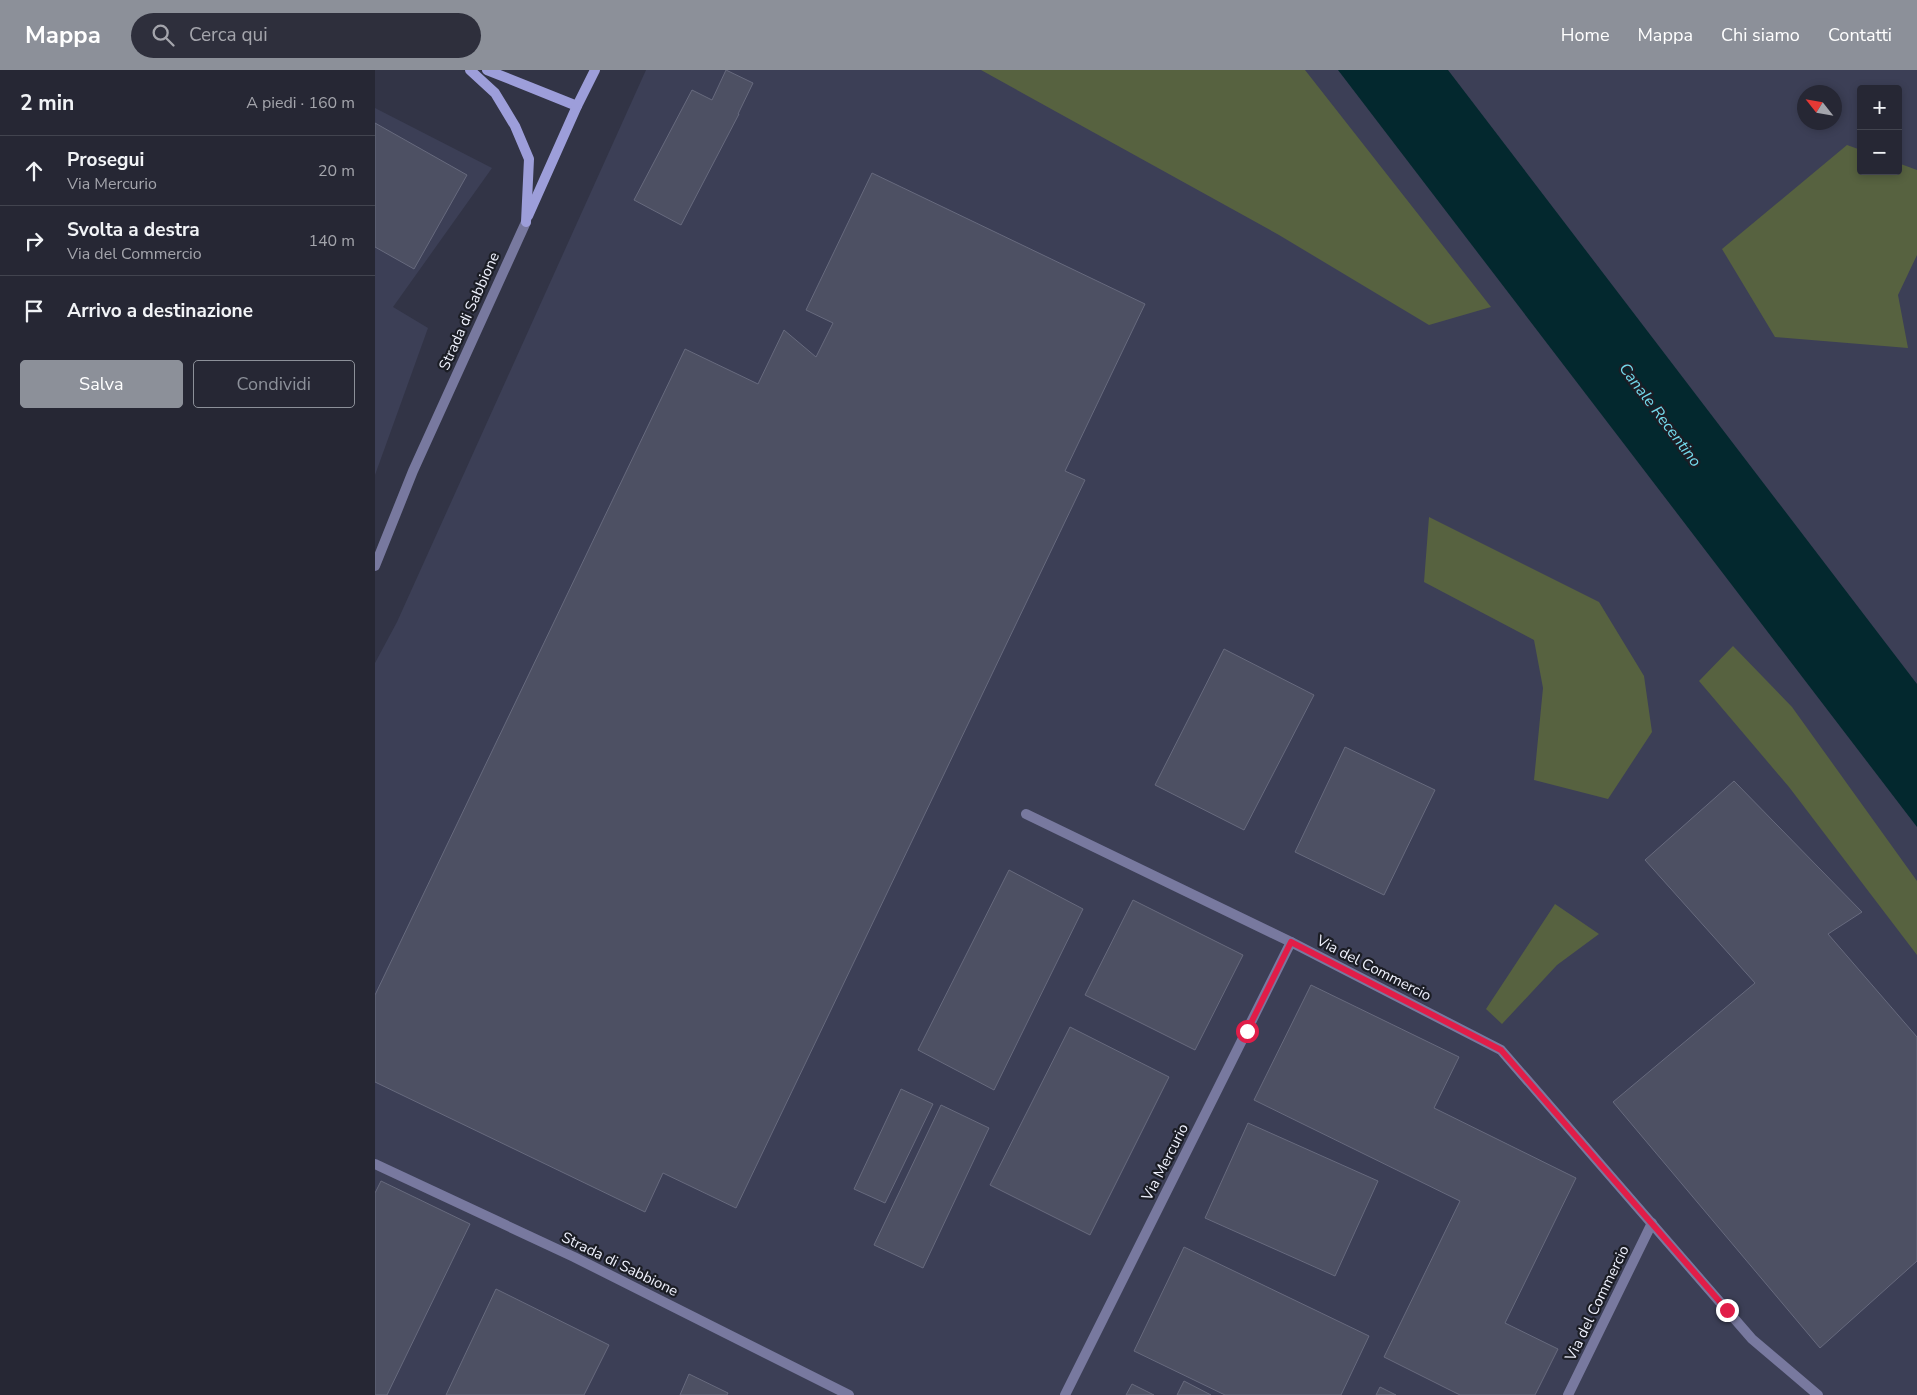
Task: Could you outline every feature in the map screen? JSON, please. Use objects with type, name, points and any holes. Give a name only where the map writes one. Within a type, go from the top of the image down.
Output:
[{"type":"main road","points":[[470,70],[495,93],[515,126],[529,159],[526,222]]},
{"type":"main road","points":[[487,70],[577,106]]},
{"type":"main road","name":"Strada di Sabbione","points":[[526,222],[577,106],[595,70]]},
{"type":"street","name":"Strada di Sabbione","points":[[375,566],[413,471],[526,222]]},
{"type":"street","name":"Via del Commercio","points":[[1026,814],[1291,942],[1501,1050],[1752,1339],[1818,1395]]},
{"type":"street","name":"Via Mercurio","points":[[1065,1395],[1291,942]]},
{"type":"street","name":"Strada di Sabbione","points":[[375,1164],[574,1257],[849,1395]]},
{"type":"street","name":"Via del Commercio","points":[[1568,1395],[1652,1224]]},
{"type":"shaded area","points":[[646,70],[1917,70],[1917,1395],[375,1395],[375,663],[397,622]]},
{"type":"shaded area","points":[[981,70],[1305,70],[1491,307],[1429,325],[1279,235]]},
{"type":"shaded area","points":[[375,108],[492,168],[393,307],[428,328],[375,475]]},
{"type":"shaded area","points":[[1847,145],[1857,149],[1857,175],[1902,175],[1902,164],[1917,170],[1917,255],[1898,295],[1908,348],[1775,337],[1722,249]]},
{"type":"shaded area","points":[[1429,517],[1599,602],[1644,676],[1652,732],[1608,799],[1534,780],[1543,688],[1534,640],[1424,582]]},
{"type":"shaded area","points":[[1733,646],[1792,707],[1917,881],[1917,955],[1789,787],[1699,681]]},
{"type":"shaded area","points":[[1555,904],[1599,934],[1557,965],[1502,1024],[1486,1009]]},
{"type":"water","name":"Canale Recentino","points":[[1338,70],[1448,70],[1917,684],[1917,827]]},
{"type":"building","points":[[726,70],[753,83],[739,114],[681,225],[634,200],[692,90],[712,100]]},
{"type":"building","points":[[375,123],[467,175],[414,269],[375,247]]},
{"type":"building","points":[[872,173],[1145,304],[1065,471],[1085,480],[736,1208],[663,1173],[645,1212],[375,1082],[375,995],[685,349],[758,384],[784,330],[816,357],[833,323],[806,310]]},
{"type":"building","points":[[1224,649],[1314,695],[1244,830],[1155,785]]},
{"type":"building","points":[[1345,747],[1435,790],[1384,895],[1295,852]]},
{"type":"building","points":[[1734,781],[1862,912],[1828,934],[1917,1037],[1917,1261],[1820,1348],[1613,1102],[1755,983],[1645,860]]},
{"type":"building","points":[[1009,870],[1083,909],[994,1090],[918,1050]]},
{"type":"building","points":[[1133,900],[1243,955],[1195,1050],[1085,995]]},
{"type":"building","points":[[1311,985],[1459,1057],[1434,1108],[1576,1178],[1505,1323],[1558,1349],[1535,1395],[1460,1395],[1384,1357],[1460,1201],[1254,1100]]},
{"type":"building","points":[[1070,1027],[1169,1077],[1090,1235],[990,1185]]},
{"type":"building","points":[[901,1089],[933,1104],[885,1203],[854,1189]]},
{"type":"building","points":[[941,1105],[989,1128],[923,1268],[874,1245]]},
{"type":"building","points":[[1248,1123],[1378,1181],[1335,1276],[1205,1218]]},
{"type":"building","points":[[381,1181],[470,1224],[387,1395],[375,1395],[375,1193]]},
{"type":"building","points":[[1184,1247],[1369,1336],[1341,1395],[1225,1395],[1134,1351]]},
{"type":"building","points":[[496,1289],[609,1345],[584,1395],[446,1395]]},
{"type":"building","points":[[689,1374],[728,1393],[727,1395],[680,1395]]},
{"type":"building","points":[[1184,1381],[1211,1395],[1177,1395]]},
{"type":"building","points":[[1132,1384],[1154,1395],[1126,1395]]},
{"type":"building","points":[[1380,1387],[1396,1395],[1376,1395]]},
{"type":"route","points":[[1247,1031],[1291,942],[1501,1050],[1727,1310]]}]
